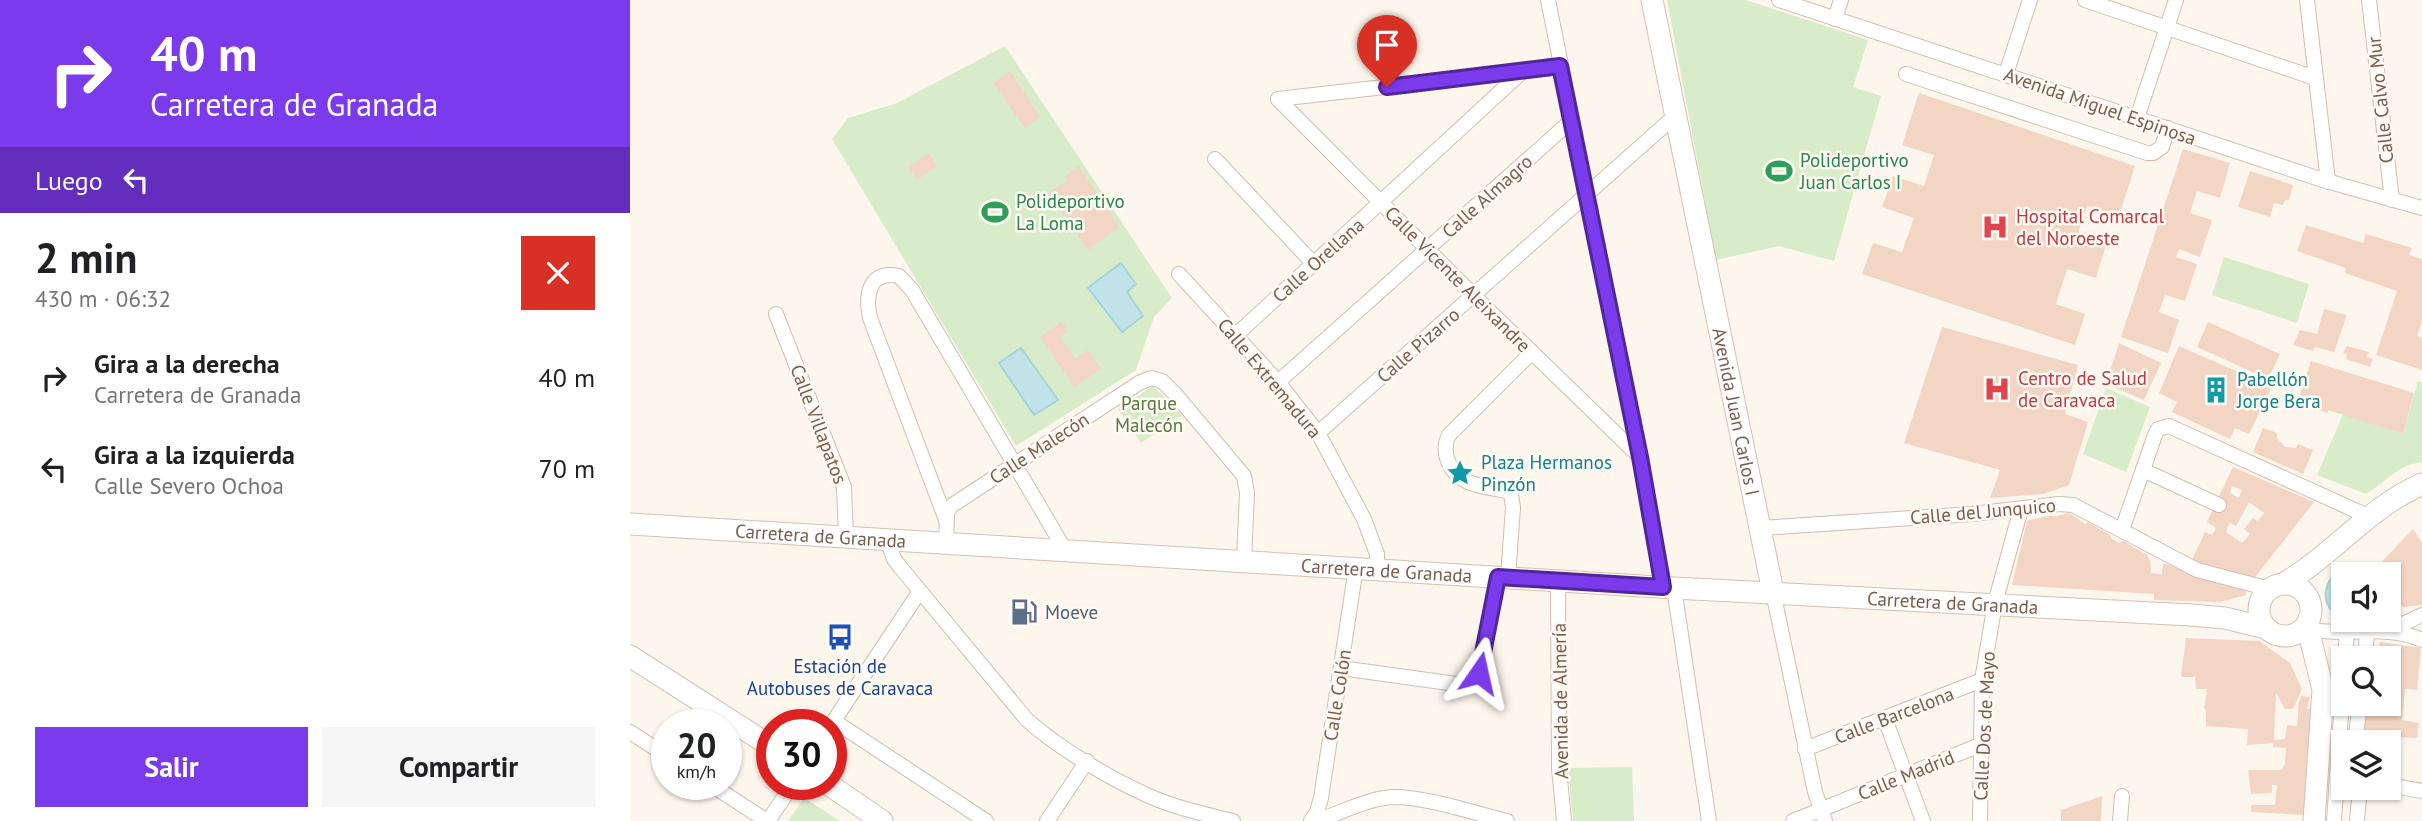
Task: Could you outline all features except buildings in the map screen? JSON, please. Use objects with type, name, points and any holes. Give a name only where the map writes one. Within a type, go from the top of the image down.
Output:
[{"type":"main road","name":"Avenida Juan Carlos I","points":[[1652,0],[1773,592]]},
{"type":"main road","name":"Carretera de Granada","points":[[2225,618],[2250,610],[2399,495],[2422,484]]},
{"type":"main road","name":"Carretera de Granada","points":[[630,524],[1558,581],[1995,603],[2225,618],[2266,628]]},
{"type":"main road","points":[[2307,597],[2311,582],[2330,550]]},
{"type":"main road","points":[[2302,629],[2273,633],[2266,628],[2260,616],[2271,592],[2299,589],[2307,597],[2311,609],[2302,629],[2320,672],[2323,690],[2314,821]]},
{"type":"main road","points":[[630,656],[756,737]]},
{"type":"main road","points":[[847,797],[882,821]]},
{"type":"street","points":[[1548,0],[1668,587],[1709,821]]},
{"type":"street","name":"Avenida Miguel Espinosa","points":[[1779,0],[2328,182],[2422,208]]},
{"type":"street","points":[[1835,19],[1841,0]]},
{"type":"street","points":[[2006,74],[2030,0]]},
{"type":"street","points":[[2085,0],[2315,78]]},
{"type":"street","points":[[2137,118],[2176,0]]},
{"type":"street","points":[[2307,0],[2328,182]]},
{"type":"street","name":"Calle Calvo Mur","points":[[2369,0],[2392,200]]},
{"type":"street","points":[[1523,71],[1560,66]]},
{"type":"street","name":"Calle Vicente Aleixandre","points":[[1523,71],[1278,99],[1474,296],[1640,457]]},
{"type":"street","name":"Calle Orellana","points":[[1236,335],[1523,71]]},
{"type":"street","points":[[1906,74],[2147,153],[2153,153],[2162,147],[2168,128]]},
{"type":"street","name":"Calle Pizarro","points":[[1318,433],[1675,116]]},
{"type":"street","name":"Calle Almagro","points":[[1278,382],[1571,121]]},
{"type":"street","points":[[1215,159],[1313,263]]},
{"type":"street","name":"Calle Extremadura","points":[[1179,274],[1278,382],[1318,433],[1364,519],[1377,554],[1367,568]]},
{"type":"street","points":[[946,520],[870,318],[867,296],[869,289],[879,279],[892,275],[899,276],[912,290],[1065,550]]},
{"type":"street","name":"Calle Villapatos","points":[[776,314],[844,487],[847,509],[846,537]]},
{"type":"street","points":[[1341,668],[1463,685],[1474,681],[1479,673],[1503,577],[1513,508],[1511,494],[1464,480],[1448,462],[1445,448],[1449,435],[1532,352]]},
{"type":"street","name":"Calle Malecón","points":[[946,543],[946,520],[949,510],[955,504],[1139,383],[1157,378],[1176,395],[1244,476],[1247,493],[1244,560]]},
{"type":"street","points":[[2122,530],[2158,429],[2169,426],[2370,517]]},
{"type":"street","points":[[2143,470],[2220,505]]},
{"type":"street","points":[[939,498],[946,503],[955,504]]},
{"type":"street","name":"Calle del Junquico","points":[[1761,528],[2073,505],[2197,570],[2271,592]]},
{"type":"street","name":"Calle Dos de Mayo","points":[[1979,821],[1982,680],[1995,603],[2021,509]]},
{"type":"street","points":[[887,539],[894,559],[1027,720],[1041,732],[1087,761],[1161,801],[1233,821]]},
{"type":"street","name":"Calle Colón","points":[[1314,821],[1321,798],[1341,668],[1367,568]]},
{"type":"street","name":"Avenida de Almería","points":[[1558,581],[1559,768],[1564,821]]},
{"type":"street","points":[[842,709],[920,591]]},
{"type":"street","name":"Avenida Juan Carlos I","points":[[1773,592],[1805,749],[1823,815]]},
{"type":"street","points":[[2401,624],[2422,615]]},
{"type":"street","points":[[2302,629],[2331,631]]},
{"type":"street","points":[[2346,646],[2347,632]]},
{"type":"street","points":[[2366,646],[2367,632]]},
{"type":"street","points":[[2401,632],[2422,640]]},
{"type":"street","name":"Calle Barcelona","points":[[1805,749],[1982,680]]},
{"type":"street","points":[[2334,821],[2341,716]]},
{"type":"street","points":[[1885,719],[1923,821]]},
{"type":"street","points":[[630,732],[651,746]]},
{"type":"street","points":[[847,732],[986,821]]},
{"type":"street","name":"Calle Madrid","points":[[1793,821],[1823,815],[1907,775],[1980,745]]},
{"type":"street","points":[[1047,821],[1087,761]]},
{"type":"street","points":[[2401,787],[2422,791]]},
{"type":"street","points":[[2120,821],[2122,796]]},
{"type":"street","points":[[1314,821],[1357,806],[1395,797],[1451,814],[1507,821]]},
{"type":"street","points":[[735,800],[767,821],[782,800]]},
{"type":"street","points":[[2357,821],[2359,800]]},
{"type":"green space","name":"Polideportivo Juan Carlos I","points":[[1667,0],[1746,0],[1868,40],[1853,87],[1881,96],[1834,261],[1779,246],[1716,260]]},
{"type":"green space","name":"Polideportivo La Loma","points":[[1005,46],[1172,298],[1154,317],[1136,370],[1016,446],[832,139],[848,118],[897,103]]},
{"type":"green space","points":[[2224,257],[2309,284],[2297,323],[2212,295]]},
{"type":"green space","points":[[2418,381],[2422,382],[2422,462],[2398,470],[2366,494],[2317,475],[2343,414],[2403,434]]},
{"type":"green space","name":"Parque Malecón","points":[[1153,386],[1182,415],[1141,443],[1118,409]]},
{"type":"green space","points":[[2106,388],[2150,407],[2126,472],[2083,454]]},
{"type":"green space","points":[[1632,767],[1634,821],[1573,821],[1568,768]]},
{"type":"green space","points":[[803,800],[807,800],[840,821],[788,821]]},
{"type":"water","points":[[1121,263],[1136,284],[1127,292],[1143,316],[1122,332],[1088,288]]},
{"type":"water","points":[[1021,348],[1058,400],[1034,415],[999,363]]},
{"type":"water","points":[[2331,580],[2331,609],[2326,599]]},
{"type":"place","name":"Polideportivo Juan Carlos I","points":[[1779,171]]},
{"type":"place","name":"Polideportivo La Loma","points":[[995,212]]},
{"type":"place","name":"Hospital Comarcal del Noroeste","points":[[1995,227]]},
{"type":"place","name":"Centro de Salud de Caravaca","points":[[1997,389]]},
{"type":"place","name":"Pabellón Jorge Bera","points":[[2216,390]]},
{"type":"place","name":"Plaza Hermanos Pinzón","points":[[1460,473]]},
{"type":"place","name":"Moeve","points":[[1024,612]]},
{"type":"place","name":"Estación de Autobuses de Caravaca","points":[[840,637]]},
{"type":"route","points":[[1387,87],[1560,66],[1640,457],[1663,587],[1498,577],[1479,673]]}]
